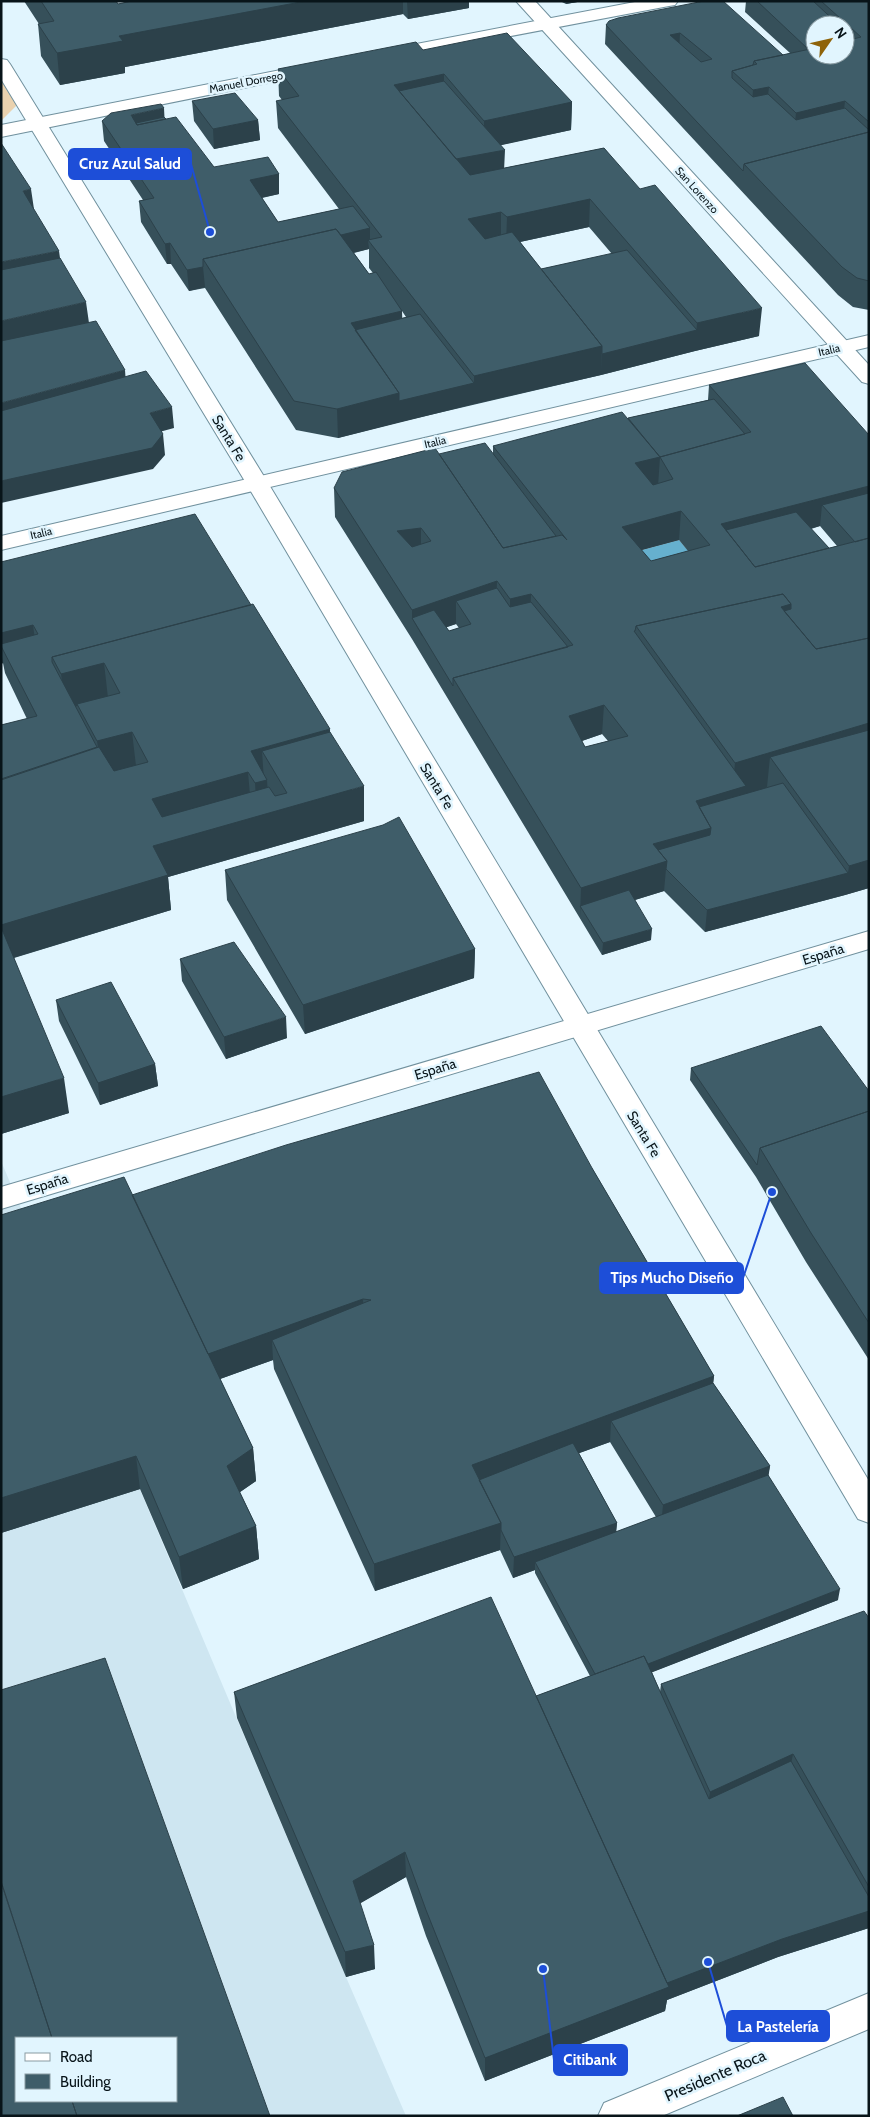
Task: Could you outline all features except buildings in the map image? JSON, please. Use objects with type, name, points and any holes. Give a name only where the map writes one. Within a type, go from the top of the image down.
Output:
[{"type":"main road","name":"San Lorenzo","points":[[525,1],[869,378]]},
{"type":"main road","points":[[363,59],[669,1]]},
{"type":"main road","name":"Santa Fe","points":[[1,64],[257,483],[869,1510]]},
{"type":"main road","name":"Manuel Dorrego","points":[[1,131],[334,64]]},
{"type":"main road","name":"Italia","points":[[1,543],[869,341]]},
{"type":"main road","name":"España","points":[[1,1198],[869,940]]},
{"type":"main road","name":"Presidente Roca","points":[[617,2116],[869,2011]]},
{"type":"shaded area","points":[[1,78],[17,105],[1,121]]},
{"type":"shaded area","points":[[1,1161],[346,1977],[406,2116],[1,2116]]},
{"type":"water","points":[[679,540],[708,574],[620,556]]},
{"type":"place","name":"Cruz Azul Salud","points":[[210,232]]},
{"type":"place","name":"Tips Mucho Diseño","points":[[772,1192]]},
{"type":"place","name":"La Pastelería","points":[[708,1962]]},
{"type":"place","name":"Citibank","points":[[543,1969]]}]
